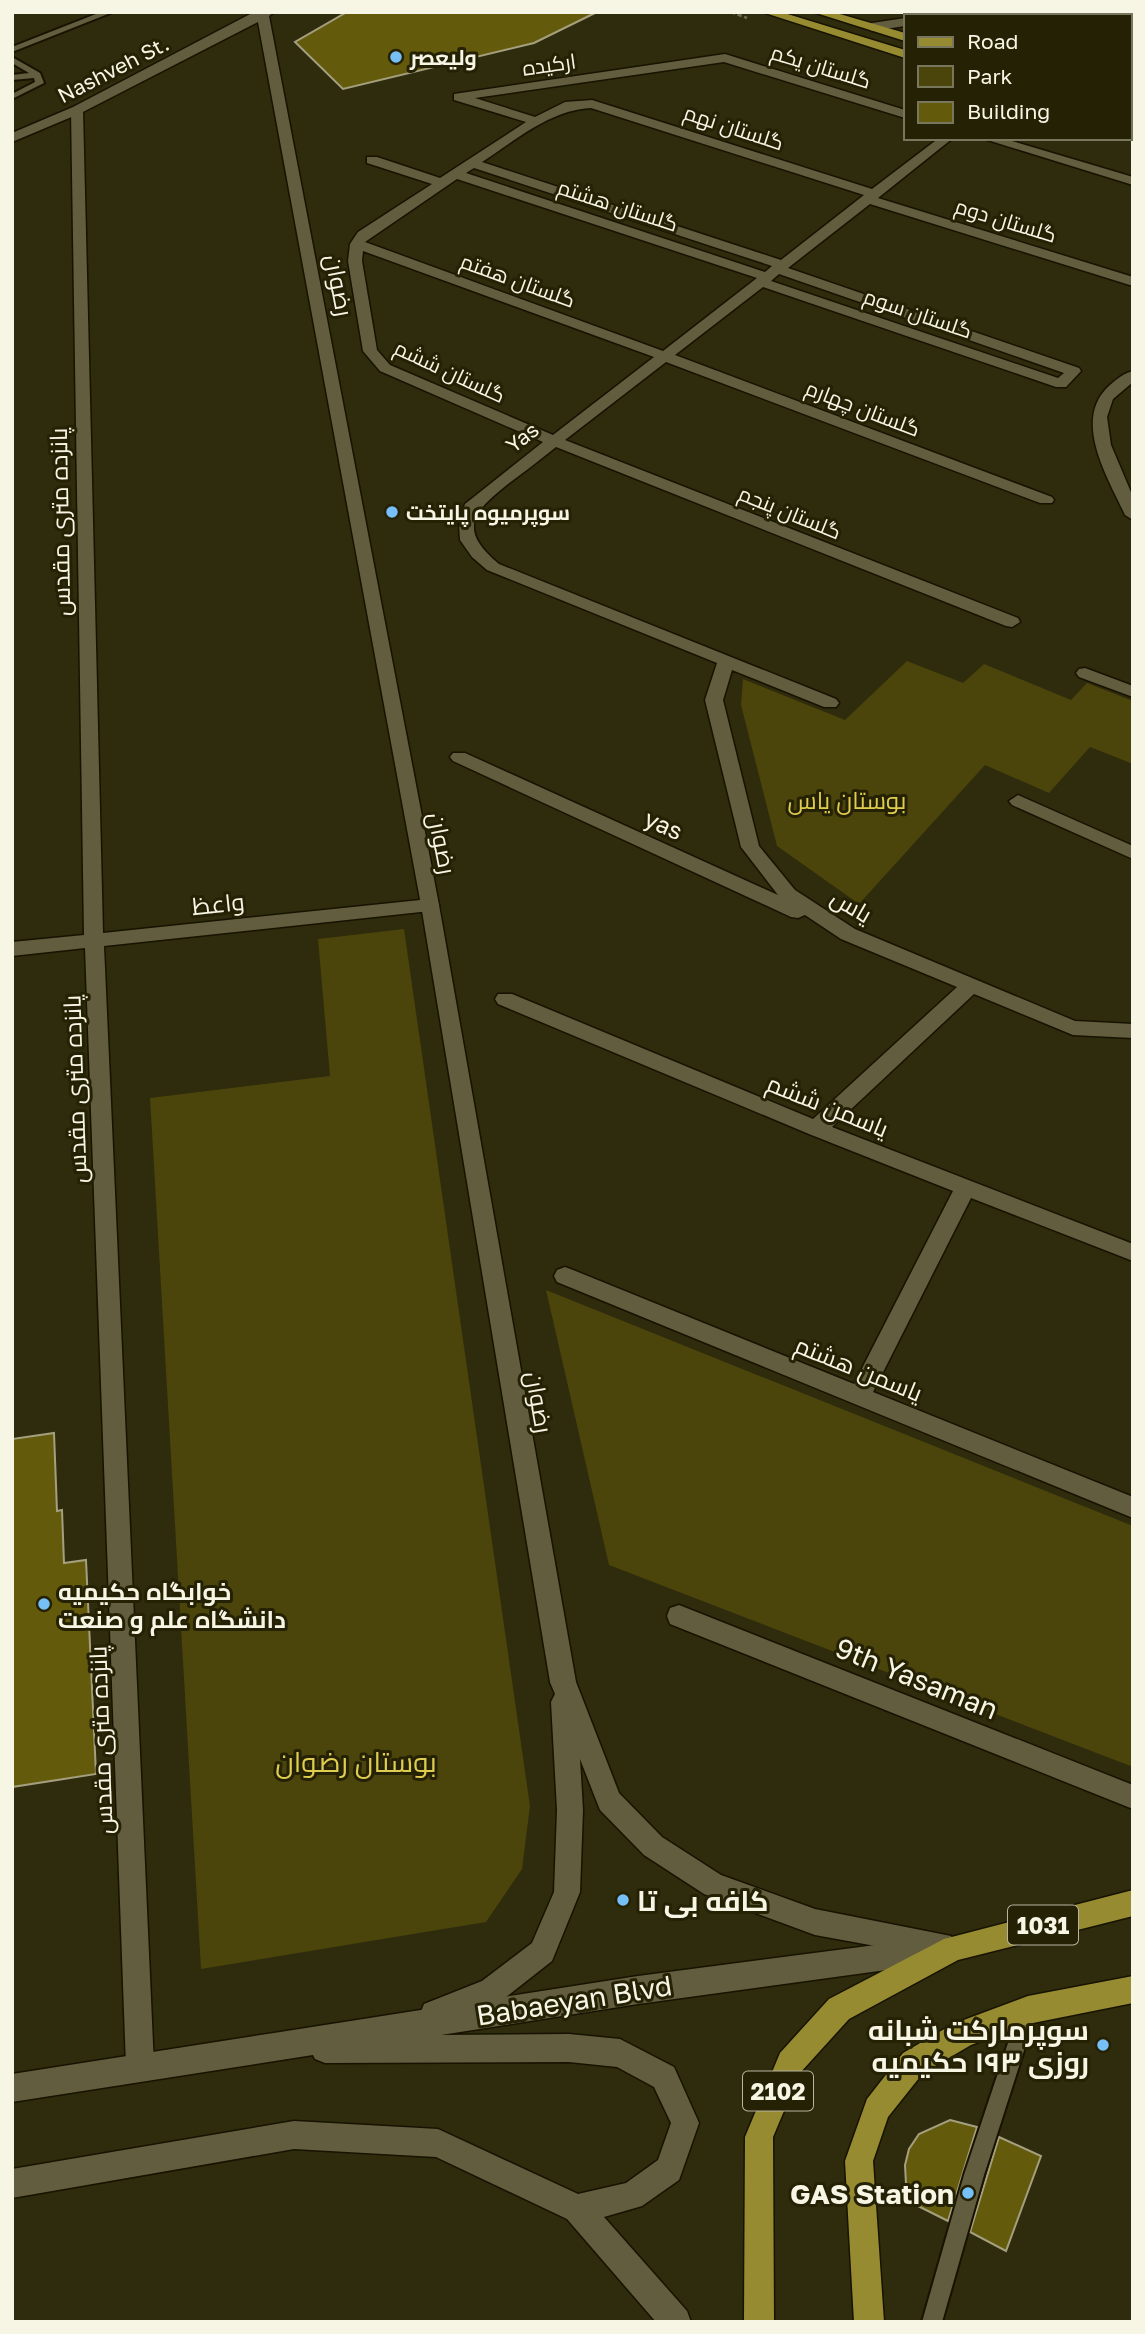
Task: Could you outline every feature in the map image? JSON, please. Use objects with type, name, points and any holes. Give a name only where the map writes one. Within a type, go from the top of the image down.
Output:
[{"type":"main road","points":[[768,12],[904,54]]},
{"type":"main road","points":[[819,12],[904,37]]},
{"type":"main road","name":"Babaeyan Blvd","points":[[954,1948],[1133,1903]]},
{"type":"main road","name":"2102","points":[[759,2322],[759,2137],[790,2063],[839,2008],[954,1948]]},
{"type":"main road","points":[[869,2322],[859,2161],[877,2109],[914,2063],[963,2034],[1028,2010],[1133,1989]]},
{"type":"street","name":"Nashveh St.","points":[[12,138],[259,13]]},
{"type":"street","name":"Nashveh St.","points":[[12,126],[71,106],[259,13]]},
{"type":"street","name":"رضوان","points":[[259,13],[430,905],[563,1682]]},
{"type":"street","points":[[872,27],[904,22]]},
{"type":"street","name":"گلستان یکم","points":[[725,58],[904,114]]},
{"type":"street","name":"ارکیده","points":[[536,121],[458,97],[725,58]]},
{"type":"street","name":"گلستان نهم","points":[[536,121],[569,105],[592,104],[871,196]]},
{"type":"street","name":"پانزده متری مقدس","points":[[71,106],[94,941],[140,2066]]},
{"type":"street","points":[[357,244],[363,235],[536,121]]},
{"type":"street","name":"Yas","points":[[830,703],[493,567],[476,553],[466,537],[466,520],[473,504],[944,140]]},
{"type":"street","points":[[994,140],[1133,181]]},
{"type":"street","points":[[372,160],[442,183]]},
{"type":"street","name":"گلستان هشتم","points":[[472,163],[772,273]]},
{"type":"street","name":"گلستان هشتم","points":[[456,174],[772,273]]},
{"type":"street","name":"گلستان دوم","points":[[871,196],[1133,282]]},
{"type":"street","name":"گلستان ششم","points":[[357,244],[355,261],[370,351],[385,368],[553,441]]},
{"type":"street","name":"گلستان هفتم","points":[[357,244],[664,356]]},
{"type":"street","name":"گلستان سوم","points":[[772,273],[1074,370],[1061,384],[772,273]]},
{"type":"street","name":"گلستان چهارم","points":[[664,356],[1046,500]]},
{"type":"street","points":[[1133,375],[1116,386],[1101,406],[1101,438],[1133,514]]},
{"type":"street","name":"گلستان پنجم","points":[[553,441],[1012,622]]},
{"type":"street","name":"یاس","points":[[726,661],[714,700],[750,847],[788,895],[848,934],[1073,1028],[1133,1031]]},
{"type":"street","points":[[1085,673],[1133,692]]},
{"type":"street","name":"yas","points":[[459,757],[848,934]]},
{"type":"street","points":[[1018,801],[1133,853]]},
{"type":"street","name":"واعظ","points":[[12,949],[430,905]]},
{"type":"street","points":[[816,1129],[971,986]]},
{"type":"street","name":"یاسمن ششم","points":[[505,999],[816,1129],[1133,1253]]},
{"type":"street","points":[[859,1396],[965,1189]]},
{"type":"street","name":"یاسمن هشتم","points":[[565,1276],[1133,1508]]},
{"type":"street","name":"9th Yasaman","points":[[679,1616],[1133,1797]]},
{"type":"street","points":[[563,1682],[609,1801],[653,1846],[713,1885],[815,1922],[954,1948]]},
{"type":"street","points":[[406,2025],[491,1991],[542,1952],[567,1892],[570,1810],[563,1682]]},
{"type":"street","name":"Babaeyan Blvd","points":[[12,2088],[638,1990],[954,1948]]},
{"type":"street","points":[[254,2049],[569,2049],[620,2053],[664,2077],[685,2123],[669,2170],[632,2196],[577,2208]]},
{"type":"street","points":[[12,2184],[293,2135],[438,2143],[577,2208],[676,2322]]},
{"type":"lane","points":[[12,50],[109,12]]},
{"type":"lane","points":[[12,59],[37,75],[40,83],[12,97]]},
{"type":"lane","points":[[12,78],[37,75]]},
{"type":"lane","points":[[932,2322],[974,2175],[1028,2010]]},
{"type":"green space","name":"بوستان یاس","points":[[907,661],[963,683],[984,664],[1071,700],[1087,683],[1133,701],[1133,764],[1090,747],[1049,793],[985,765],[859,904],[777,846],[741,705],[743,679],[845,720]]},
{"type":"green space","name":"بوستان رضوان","points":[[404,929],[530,1806],[522,1869],[486,1922],[201,1969],[150,1098],[330,1076],[318,939]]},
{"type":"green space","points":[[546,1290],[1133,1526],[1133,1767],[609,1565]]},
{"type":"building","name":"ولیعصر","points":[[347,12],[597,12],[534,43],[343,89],[295,42]]},
{"type":"building","name":"خوابگاه حکیمیه دانشگاه علم و صنعت","points":[[54,1433],[57,1511],[62,1510],[64,1563],[86,1560],[96,1774],[12,1787],[12,1439]]},
{"type":"building","points":[[950,2120],[977,2127],[948,2221],[912,2203],[906,2184],[905,2165],[909,2149],[919,2134]]},
{"type":"building","points":[[999,2137],[1041,2156],[1006,2251],[970,2232]]},
{"type":"place","name":"ولیعصر","points":[[396,57]]},
{"type":"place","name":"سوپرمیوه پایتخت","points":[[392,512]]},
{"type":"place","name":"خوابگاه حکیمیه دانشگاه علم و صنعت","points":[[44,1604]]},
{"type":"place","name":"کافه بی تا","points":[[623,1900]]},
{"type":"place","name":"سوپرمارکت شبانه روزی ۱۹۳ حکیمیه","points":[[1103,2045]]},
{"type":"place","name":"GAS Station","points":[[968,2193]]}]
